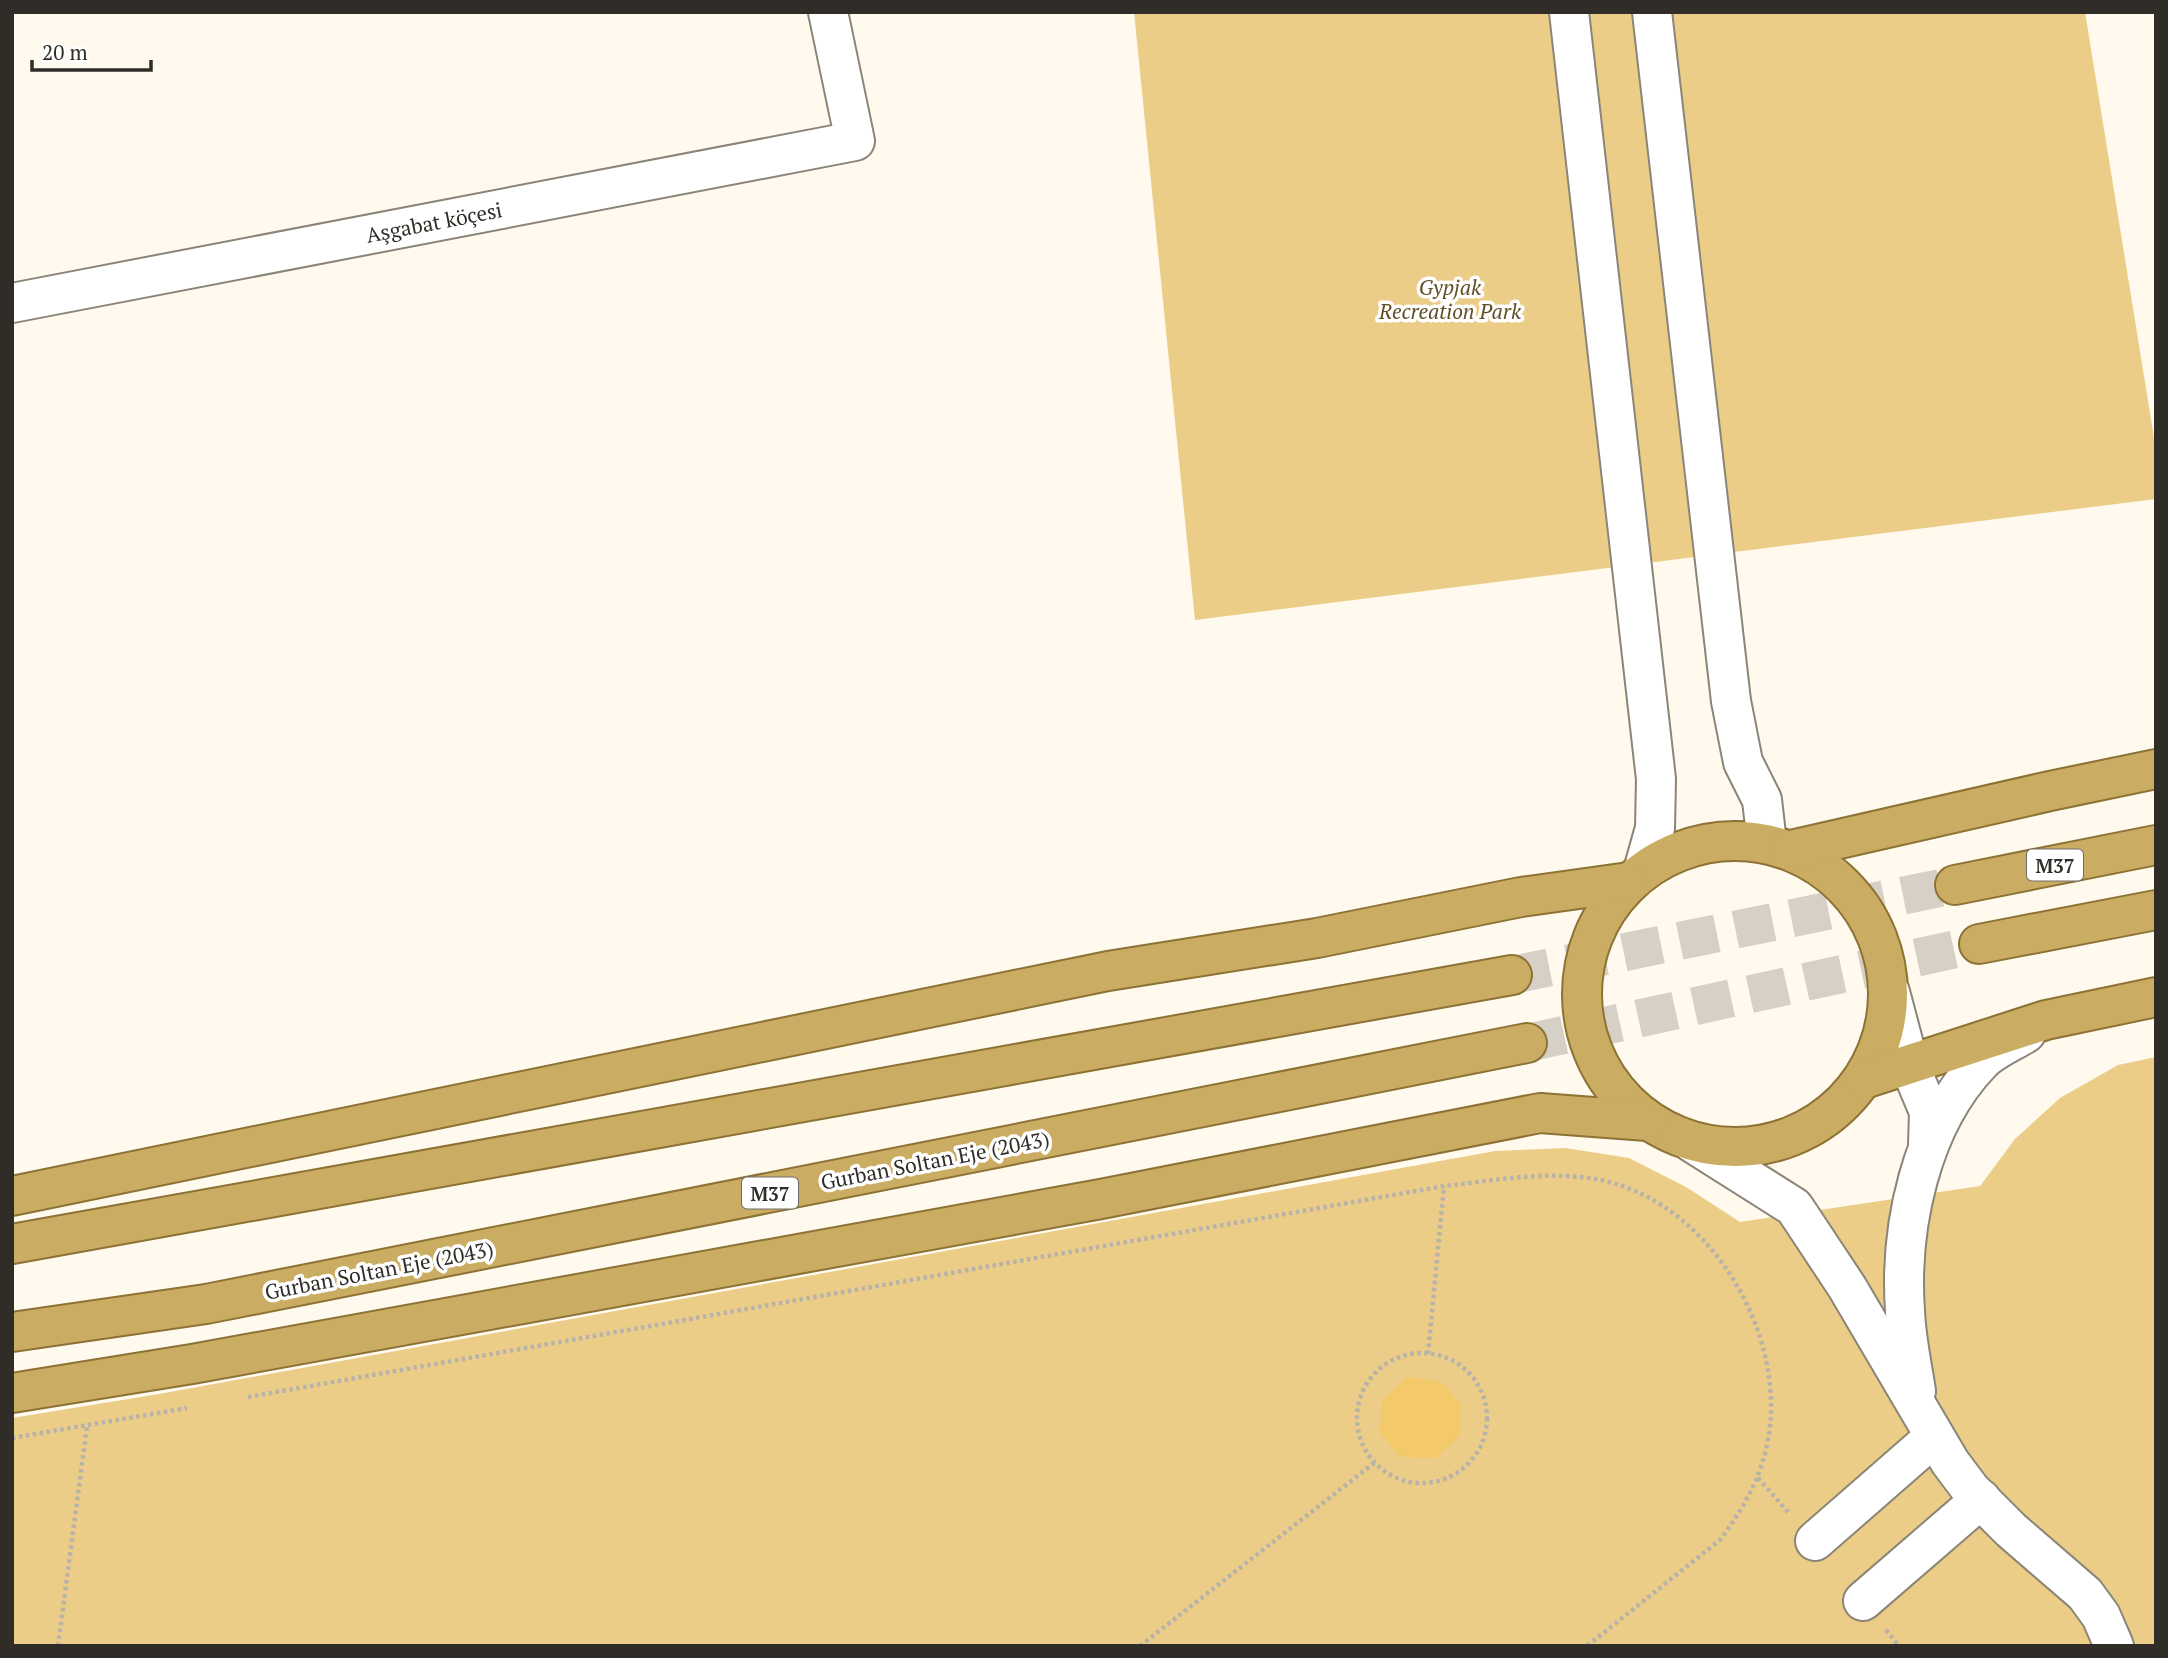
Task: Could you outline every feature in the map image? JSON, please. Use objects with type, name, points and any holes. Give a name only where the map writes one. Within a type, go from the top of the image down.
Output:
[{"type":"highway","points":[[1779,846],[1831,872],[1862,906],[1882,947],[1890,992],[1884,1038],[1864,1079],[1830,1115],[1787,1139],[1740,1148],[1691,1142],[1647,1121],[1614,1090],[1592,1051],[1581,1006],[1585,961],[1601,918],[1636,877],[1681,850],[1723,840],[1779,846],[2156,769]]},
{"type":"highway","name":"M37","points":[[1955,885],[2156,845]]},
{"type":"highway","points":[[12,1196],[1108,971],[1317,938],[1636,877]]},
{"type":"highway","points":[[1979,944],[2156,910]]},
{"type":"highway","points":[[12,1244],[1512,975]]},
{"type":"highway","points":[[1864,1079],[2046,1020],[2156,998]]},
{"type":"highway","name":"Gurban Soltan Eje (2043)","points":[[12,1332],[206,1304],[1527,1043]]},
{"type":"highway","points":[[12,1393],[192,1364],[1101,1199],[1540,1114],[1647,1121]]},
{"type":"street","name":"Aşgabat köçesi","points":[[12,303],[855,141],[828,12]]},
{"type":"street","points":[[1569,12],[1656,779],[1655,828],[1636,877]]},
{"type":"street","points":[[1652,12],[1731,701],[1744,762],[1779,846]]},
{"type":"street","points":[[1890,992],[1909,1064],[1929,1112],[1928,1151]]},
{"type":"street","points":[[1927,1426],[1905,1312],[1904,1261],[1909,1213],[1928,1151],[1946,1108],[1982,1060],[2046,1020]]},
{"type":"street","points":[[1691,1142],[1794,1207],[1847,1287],[1950,1462],[2011,1530],[2085,1594],[2101,1616],[2114,1646]]},
{"type":"street","points":[[1815,1541],[1927,1426]]},
{"type":"street","points":[[1863,1601],[1981,1499]]},
{"type":"path","points":[[238,1399],[1444,1186],[1535,1175],[1602,1180],[1634,1191],[1670,1212],[1709,1245],[1741,1290],[1760,1336],[1770,1380],[1768,1439],[1759,1473],[1747,1501],[1720,1540],[1587,1646]]},
{"type":"path","points":[[1428,1354],[1444,1186]]},
{"type":"path","points":[[1419,1353],[1441,1356],[1461,1365],[1476,1382],[1485,1402],[1487,1424],[1481,1445],[1468,1463],[1451,1476],[1432,1482],[1411,1482],[1390,1475],[1374,1463],[1362,1445],[1357,1425],[1358,1404],[1365,1385],[1379,1369],[1398,1357],[1419,1353]]},
{"type":"path","points":[[12,1438],[197,1406]]},
{"type":"path","points":[[58,1646],[87,1426]]},
{"type":"path","points":[[1140,1646],[1374,1463]]},
{"type":"green space","name":"Gypjak Recreation Park","points":[[1134,12],[2085,12],[2156,450],[2156,499],[1195,620]]},
{"type":"green space","points":[[2156,1057],[2156,1646],[12,1646],[12,1418],[159,1394],[1495,1151],[1565,1148],[1629,1158],[1686,1187],[1740,1222],[1980,1186],[2015,1139],[2060,1098],[2118,1065]]},
{"type":"shaded area","points":[[1407,1377],[1441,1382],[1461,1404],[1459,1436],[1436,1458],[1401,1457],[1380,1433],[1382,1400]]},
{"type":"tunnel","points":[[1512,975],[1955,885]]},
{"type":"tunnel","points":[[1527,1043],[1979,944]]}]
